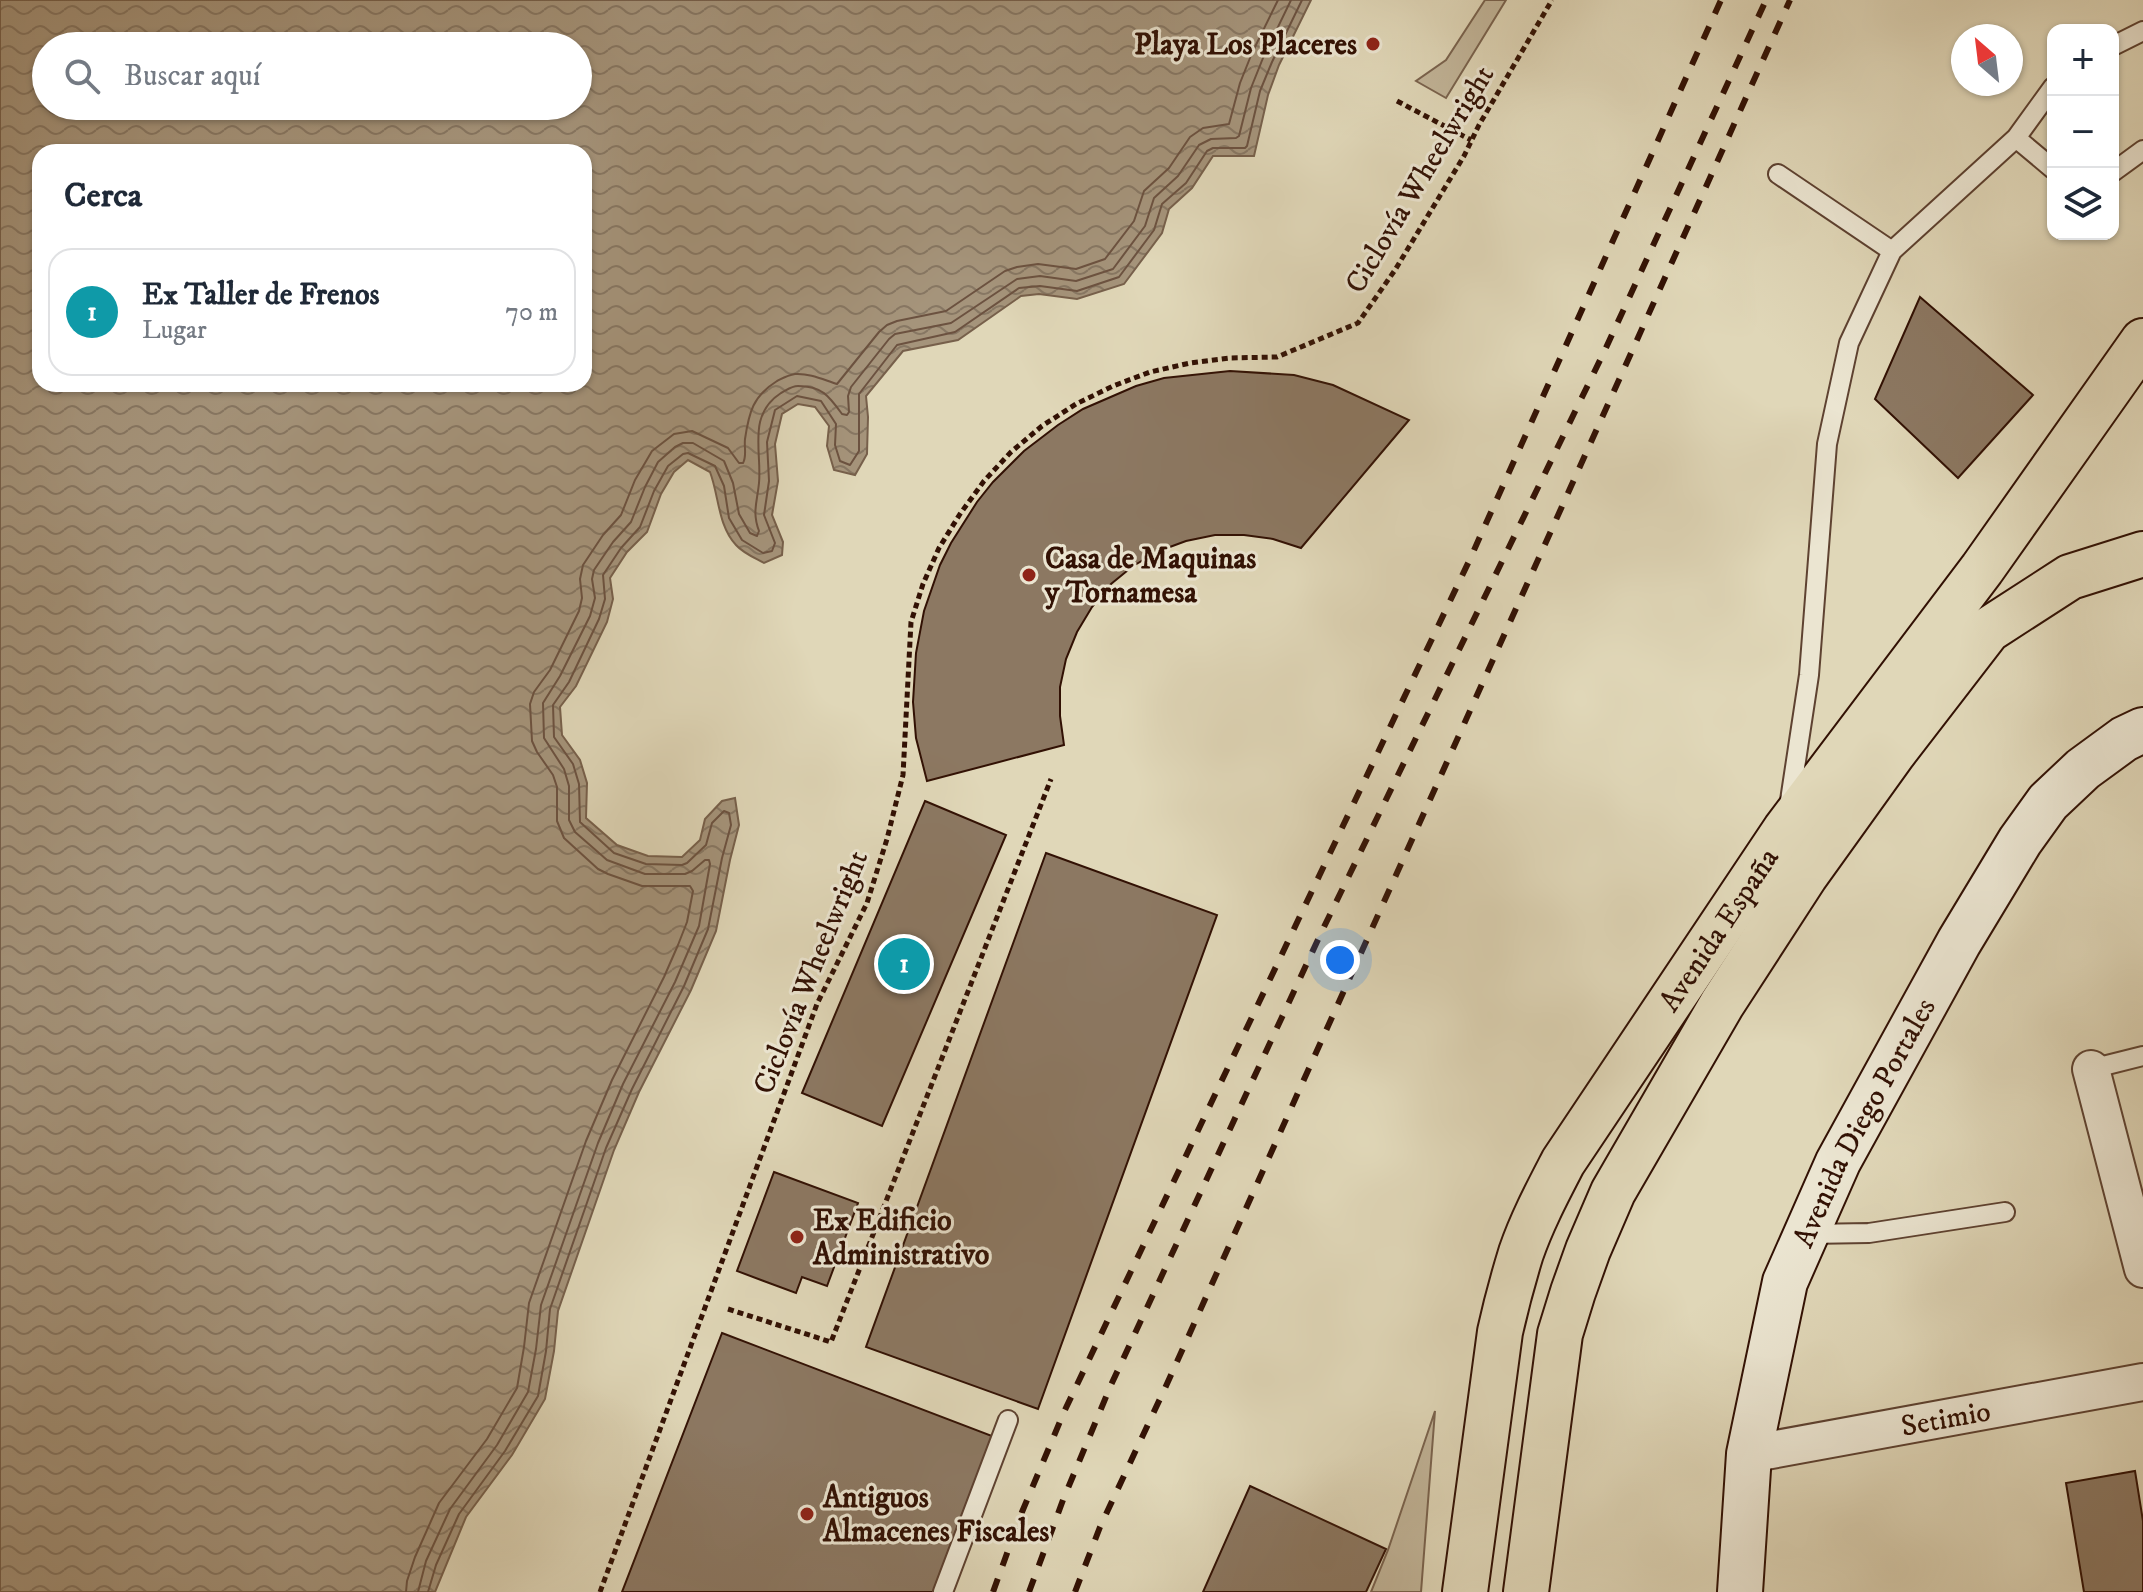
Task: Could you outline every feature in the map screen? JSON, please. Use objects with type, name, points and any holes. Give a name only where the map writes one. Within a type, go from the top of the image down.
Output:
[{"type":"main road","name":"Avenida España","points":[[1465,1592],[1500,1332],[1531,1228],[1563,1162],[1785,830],[1982,569],[2143,341]]},
{"type":"main road","name":"Avenida España","points":[[1526,1592],[1560,1334],[1573,1292],[1613,1192],[1722,1004],[1805,876],[1894,752],[1988,630],[2070,577],[2143,554]]},
{"type":"main road","name":"Avenida Diego Portales","points":[[1740,1592],[1749,1454],[1785,1282],[1838,1162],[1959,942],[2020,841],[2048,802],[2083,769],[2124,739],[2143,730]]},
{"type":"street","points":[[2091,1069],[2143,1269]]},
{"type":"street","name":"Setimio","points":[[1749,1454],[2143,1382]]},
{"type":"lane","points":[[2119,43],[2143,31]]},
{"type":"lane","points":[[1785,830],[1809,675],[1827,444],[1849,343],[1892,251],[2016,138],[2047,95]]},
{"type":"lane","points":[[2016,138],[2052,168]]},
{"type":"lane","points":[[2118,168],[2143,150]]},
{"type":"lane","points":[[1778,174],[1892,251]]},
{"type":"lane","points":[[2091,1069],[2143,1056]]},
{"type":"lane","points":[[1806,1235],[1869,1233],[2005,1212]]},
{"type":"lane","points":[[943,1592],[1008,1420]]},
{"type":"path","name":"Ciclovía Wheelwright","points":[[600,1592],[817,1004],[867,903],[903,775],[911,622],[923,584],[960,514],[984,481],[1011,452],[1042,426],[1076,404],[1113,386],[1150,372],[1190,363],[1277,357],[1358,323],[1395,270],[1464,156],[1552,0]]},
{"type":"path","points":[[1397,101],[1471,140]]},
{"type":"path","points":[[728,1309],[831,1342],[1051,779]]},
{"type":"shaded area","points":[[1485,0],[1506,0],[1446,98],[1416,81],[1446,60]]},
{"type":"shaded area","points":[[1435,1411],[1421,1592],[1371,1592],[1388,1550]]},
{"type":"water","points":[[0,0],[1311,0],[1268,95],[1254,156],[1213,156],[1192,188],[1169,209],[1162,233],[1124,284],[1077,299],[1039,294],[1021,296],[958,340],[903,351],[866,396],[867,454],[855,475],[834,470],[827,446],[829,426],[815,407],[798,404],[782,414],[775,444],[778,481],[772,515],[783,542],[782,555],[764,563],[736,545],[722,520],[710,472],[688,460],[674,472],[661,494],[647,532],[627,552],[610,578],[613,599],[607,622],[576,686],[560,707],[562,735],[580,760],[587,783],[586,818],[617,845],[648,856],[682,857],[700,840],[705,819],[722,801],[735,798],[739,825],[716,931],[614,1150],[558,1311],[545,1399],[512,1455],[466,1517],[435,1592],[0,1592]]},
{"type":"building","points":[[1920,297],[2033,395],[1958,478],[1875,399]]},
{"type":"building","name":"Casa de Maquinas y Tornamesa","points":[[1230,371],[1294,375],[1333,385],[1409,420],[1301,548],[1273,539],[1215,535],[1159,551],[1111,584],[1077,632],[1066,659],[1060,687],[1064,745],[927,781],[916,738],[913,702],[916,653],[924,611],[940,565],[977,502],[1024,451],[1083,409],[1136,386],[1164,378]]},
{"type":"building","points":[[925,801],[1006,835],[882,1126],[802,1093]]},
{"type":"building","points":[[1046,853],[1217,915],[1038,1409],[866,1347]]},
{"type":"building","name":"Ex Edificio Administrativo","points":[[774,1172],[858,1203],[827,1286],[802,1277],[796,1293],[737,1271]]},
{"type":"building","name":"Antiguos Almacenes Fiscales","points":[[722,1333],[992,1436],[933,1592],[622,1592]]},
{"type":"building","points":[[2135,1471],[2143,1521],[2143,1592],[2084,1592],[2066,1483]]},
{"type":"building","points":[[1250,1486],[1386,1549],[1366,1592],[1203,1592]]},
{"type":"railway","points":[[993,1592],[1064,1412],[1470,559],[1721,0]]},
{"type":"railway","points":[[1029,1592],[1111,1385],[1322,931],[1605,350],[1766,0]]},
{"type":"railway","points":[[1075,1592],[1100,1527],[1790,0]]},
{"type":"place","name":"Playa Los Placeres","points":[[1373,44]]},
{"type":"place","name":"Casa de Maquinas y Tornamesa","points":[[1029,575]]},
{"type":"place","name":"Ex Taller de Frenos","points":[[904,964]]},
{"type":"place","name":"Ex Edificio Administrativo","points":[[797,1237]]},
{"type":"place","name":"Antiguos Almacenes Fiscales","points":[[807,1514]]}]
